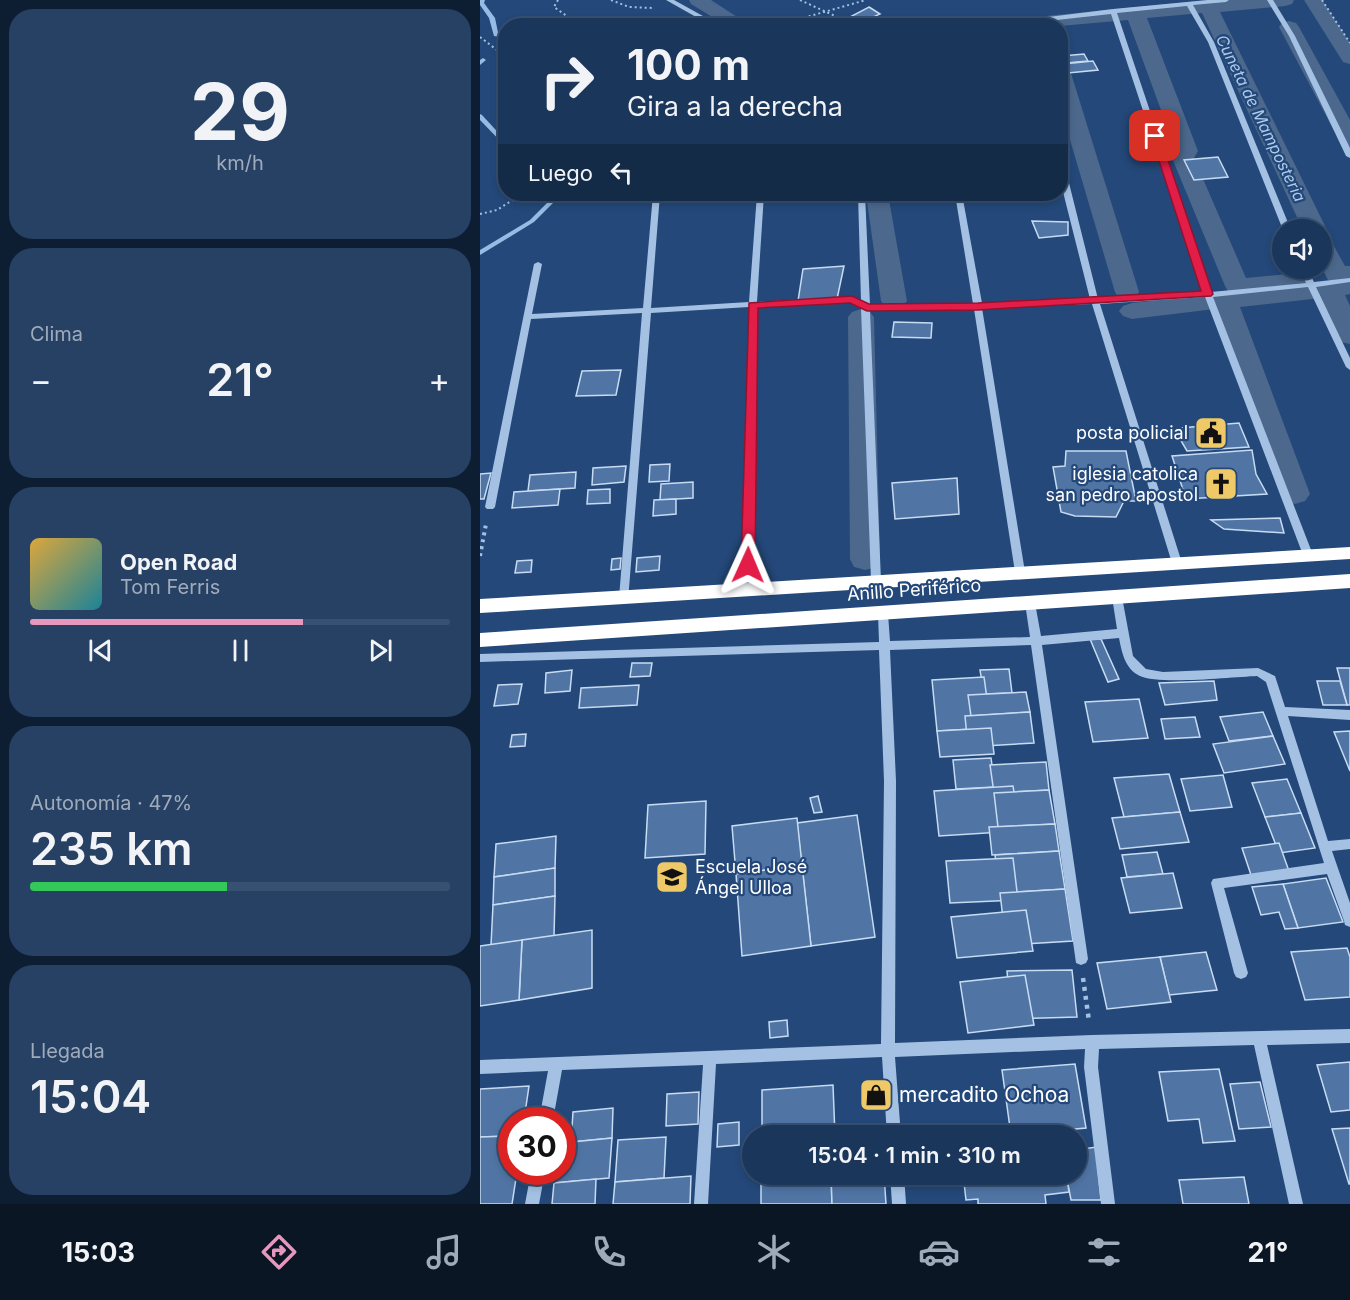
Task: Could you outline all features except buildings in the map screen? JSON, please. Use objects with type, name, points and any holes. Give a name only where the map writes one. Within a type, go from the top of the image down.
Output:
[{"type":"highway","name":"Anillo Periférico","points":[[480,606],[1350,553]]},
{"type":"highway","name":"Anillo Periférico","points":[[480,640],[1350,581]]},
{"type":"street","points":[[669,0],[703,18]]},
{"type":"street","points":[[1066,18],[1169,3],[1191,7],[1226,0]]},
{"type":"street","points":[[1271,2],[1312,75],[1350,156]]},
{"type":"street","points":[[1191,7],[1211,42],[1283,219]]},
{"type":"street","points":[[1114,12],[1208,296],[1308,555]]},
{"type":"street","points":[[1068,195],[1095,302],[1177,563]]},
{"type":"street","points":[[624,598],[656,201]]},
{"type":"street","points":[[747,589],[753,305],[760,201]]},
{"type":"street","points":[[861,201],[876,581]]},
{"type":"street","points":[[959,201],[1020,572]]},
{"type":"street","points":[[490,507],[538,264]]},
{"type":"street","points":[[1308,279],[1350,368]]},
{"type":"street","points":[[529,317],[852,299],[867,308],[978,307],[1095,302],[1208,296],[1311,287],[1350,280]]},
{"type":"street","points":[[1117,597],[1128,658],[1143,673],[1163,676],[1258,672],[1271,679],[1350,921]]},
{"type":"street","points":[[1030,603],[1081,959]]},
{"type":"street","points":[[883,614],[890,781],[888,1051],[893,1125]]},
{"type":"street","points":[[480,658],[1036,641],[1123,633]]},
{"type":"street","points":[[1281,711],[1350,715]]},
{"type":"street","points":[[1324,847],[1350,844]]},
{"type":"street","points":[[1241,974],[1217,883],[1331,868]]},
{"type":"street","points":[[480,1067],[1092,1042],[1350,1036]]},
{"type":"street","points":[[1259,1038],[1296,1204]]},
{"type":"street","points":[[1092,1042],[1091,1067],[1108,1204]]},
{"type":"street","points":[[701,1204],[710,1057]]},
{"type":"street","points":[[548,1107],[556,1063]]},
{"type":"street","points":[[532,1204],[536,1185]]},
{"type":"street","points":[[898,1185],[899,1204]]},
{"type":"path","points":[[558,0],[554,7],[568,18]]},
{"type":"path","points":[[611,0],[629,8],[658,8]]},
{"type":"path","points":[[800,0],[839,18]]},
{"type":"path","points":[[807,18],[866,0]]},
{"type":"path","points":[[1322,0],[1350,43]]},
{"type":"path","points":[[480,37],[498,51]]},
{"type":"path","points":[[480,214],[501,208],[512,201]]},
{"type":"path","points":[[480,556],[490,507]]},
{"type":"path","points":[[1081,959],[1092,1042]]},
{"type":"waterway","points":[[482,0],[481,3],[492,18],[497,36]]},
{"type":"waterway","points":[[698,0],[728,18]]},
{"type":"waterway","name":"Cuneta de Mamposteria","points":[[1208,7],[1285,0]]},
{"type":"waterway","points":[[1313,0],[1350,58]]},
{"type":"waterway","name":"Cuneta de Mamposteria","points":[[1135,14],[1208,7]]},
{"type":"waterway","name":"Cuneta de Mamposteria","points":[[1208,7],[1310,219]]},
{"type":"waterway","points":[[1068,20],[1135,14]]},
{"type":"waterway","name":"Cuneta de Mamposteria","points":[[1135,14],[1187,151],[1183,158],[1237,286],[1298,280]]},
{"type":"waterway","name":"Cuneta de Mamposteria","points":[[1289,27],[1350,140]]},
{"type":"waterway","points":[[480,63],[483,60]]},
{"type":"waterway","name":"Cuneta de Mamposteria","points":[[1068,97],[1127,292]]},
{"type":"waterway","points":[[480,116],[498,136]]},
{"type":"waterway","points":[[480,253],[532,221],[552,201]]},
{"type":"waterway","points":[[878,201],[894,301]]},
{"type":"waterway","name":"Cuneta de Mamposteria","points":[[1332,265],[1337,275],[1350,273]]},
{"type":"waterway","name":"Cuneta de Mamposteria","points":[[1132,311],[1350,287]]},
{"type":"waterway","name":"Cuneta de Mamposteria","points":[[1332,293],[1350,336]]},
{"type":"waterway","name":"Cuneta de Mamposteria","points":[[1225,301],[1295,494]]},
{"type":"waterway","points":[[861,317],[865,559]]},
{"type":"place","name":"posta policial","points":[[1211,433]]},
{"type":"place","name":"iglesia catolica san pedro apostol","points":[[1221,484]]},
{"type":"place","name":"Escuela José Ángel Ulloa","points":[[672,877]]},
{"type":"place","name":"mercadito Ochoa","points":[[876,1095]]},
{"type":"route","points":[[748,565],[753,305],[852,299],[867,308],[978,307],[1208,294],[1155,136]]}]
